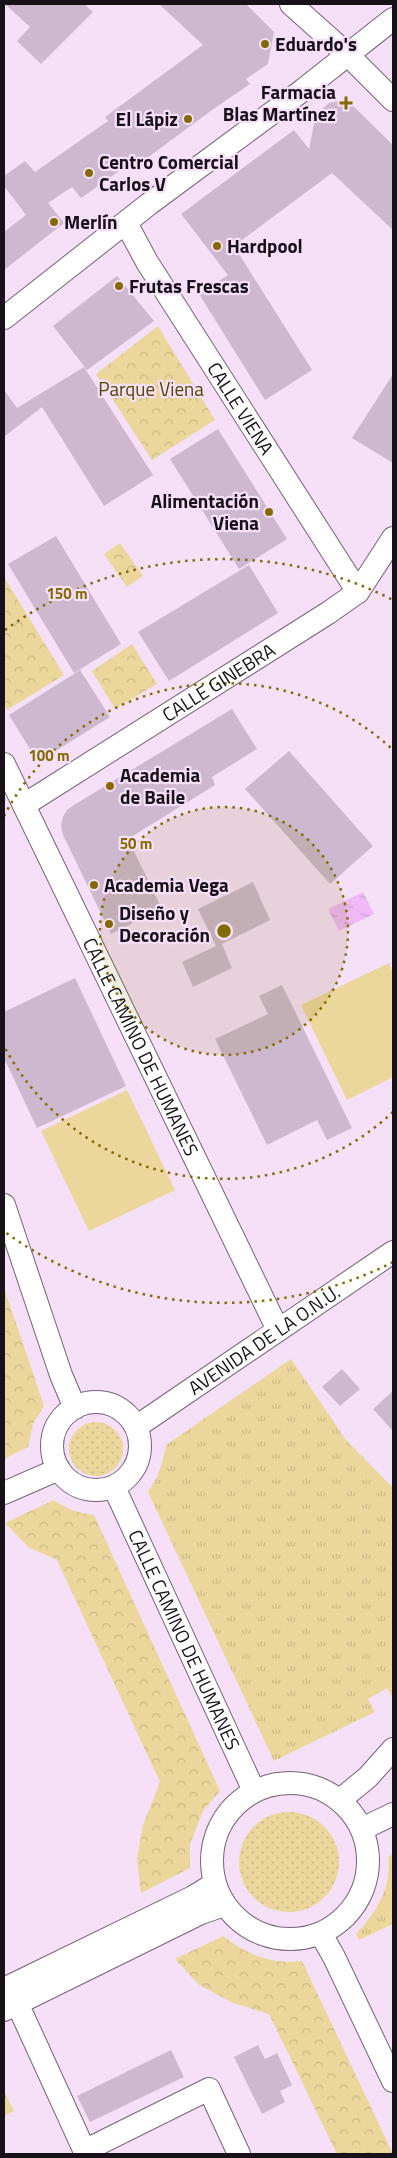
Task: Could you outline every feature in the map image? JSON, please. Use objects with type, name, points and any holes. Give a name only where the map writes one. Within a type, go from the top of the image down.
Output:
[{"type":"street","points":[[291,4],[348,55],[393,100]]},
{"type":"street","points":[[4,318],[393,19]]},
{"type":"street","name":"CALLE VIENA","points":[[126,223],[147,262],[358,592]]},
{"type":"street","name":"CALLE GINEBRA","points":[[24,805],[328,613],[358,592],[393,538]]},
{"type":"street","name":"CALLE CAMINO DE HUMANES","points":[[4,764],[278,1330]]},
{"type":"street","points":[[4,1205],[61,1375],[75,1408]]},
{"type":"street","name":"AVENIDA DE LA O.N.U.","points":[[136,1427],[393,1252]]},
{"type":"street","points":[[86,1403],[110,1404],[125,1413],[136,1427],[140,1440],[140,1455],[135,1468],[126,1479],[114,1487],[98,1490],[83,1488],[69,1481],[58,1469],[53,1456],[52,1442],[56,1428],[64,1417],[75,1408],[86,1403]]},
{"type":"street","points":[[4,1493],[58,1469]]},
{"type":"street","name":"CALLE CAMINO DE HUMANES","points":[[114,1487],[254,1791]]},
{"type":"street","points":[[340,1800],[368,1777],[393,1749]]},
{"type":"street","points":[[298,1783],[321,1788],[340,1800],[353,1813],[362,1829],[368,1853],[367,1878],[358,1901],[342,1920],[321,1934],[303,1939],[285,1940],[267,1937],[250,1930],[224,1905],[214,1884],[211,1857],[217,1830],[232,1807],[254,1791],[275,1784],[298,1783]]},
{"type":"street","points":[[362,1829],[393,1814]]},
{"type":"street","points":[[8,1992],[194,1897],[214,1884]]},
{"type":"street","points":[[8,1992],[224,1905]]},
{"type":"street","points":[[321,1934],[334,1956],[393,2081]]},
{"type":"street","points":[[8,1992],[85,2153],[209,2089],[239,2154]]},
{"type":"green space","name":"Parque Viena","points":[[158,326],[215,420],[152,460],[96,374]]},
{"type":"green space","points":[[120,543],[143,576],[127,587],[104,554]]},
{"type":"green space","points":[[4,577],[64,675],[7,710],[4,703]]},
{"type":"green space","points":[[132,644],[157,684],[115,709],[92,671]]},
{"type":"green space","points":[[389,963],[393,973],[393,1077],[347,1100],[301,1005]]},
{"type":"green space","points":[[127,1090],[175,1190],[89,1231],[41,1131]]},
{"type":"green space","points":[[4,1288],[44,1406],[33,1424],[28,1447],[4,1459]]},
{"type":"green space","points":[[291,1359],[346,1440],[393,1488],[393,1698],[387,1688],[368,1699],[375,1712],[274,1761],[148,1492],[160,1469],[166,1445]]},
{"type":"green space","points":[[96,1422],[106,1424],[115,1430],[121,1439],[123,1449],[121,1459],[115,1468],[106,1474],[96,1476],[86,1474],[77,1468],[71,1459],[69,1449],[71,1439],[77,1430],[86,1424]]},
{"type":"green space","points":[[54,1500],[73,1510],[94,1515],[220,1791],[203,1811],[190,1844],[190,1868],[141,1893],[137,1859],[143,1825],[160,1782],[57,1560],[28,1547],[5,1523]]},
{"type":"green space","points":[[289,1812],[308,1816],[324,1827],[335,1843],[339,1862],[335,1881],[324,1897],[308,1908],[289,1912],[270,1908],[254,1897],[243,1881],[239,1862],[243,1843],[254,1827],[270,1816]]},
{"type":"green space","points":[[393,1854],[393,1924],[359,1940],[356,1934],[376,1908],[385,1889],[388,1879],[388,1857]]},
{"type":"green space","points":[[223,1936],[241,1948],[260,1957],[280,1961],[302,1961],[393,2154],[337,2154],[269,2014],[233,2003],[198,1984],[175,1959]]},
{"type":"green space","points":[[4,2091],[14,2111],[4,2116]]},
{"type":"water","points":[[363,892],[374,914],[339,931],[328,909]]},
{"type":"building","points":[[5,4],[84,4],[93,12],[41,64],[17,41],[30,27]]},
{"type":"building","points":[[159,4],[246,4],[274,32],[268,64],[246,79],[250,84],[139,164],[136,159],[81,198],[72,187],[48,203],[64,223],[4,270],[4,232],[26,215],[4,186],[4,176],[25,161],[35,172],[108,121],[105,117],[203,45]]},
{"type":"building","points":[[349,102],[393,145],[393,230],[332,173],[234,246],[312,370],[265,400],[199,294],[228,275],[181,214],[294,130],[309,149],[315,119],[320,111],[329,103]]},
{"type":"building","points":[[117,276],[154,321],[87,370],[53,326]]},
{"type":"building","points":[[84,367],[153,475],[104,506],[42,407],[4,437],[4,390],[17,408]]},
{"type":"building","points":[[393,374],[393,463],[352,438]]},
{"type":"building","points":[[218,429],[287,539],[239,569],[170,459]]},
{"type":"building","points":[[56,536],[121,644],[74,673],[8,564]]},
{"type":"building","points":[[249,565],[278,613],[169,681],[138,632]]},
{"type":"building","points":[[80,670],[110,717],[38,762],[9,715]]},
{"type":"building","points":[[232,709],[257,749],[212,777],[215,785],[128,839],[162,909],[111,934],[63,835],[61,825],[63,817],[67,810],[74,805]]},
{"type":"building","points":[[289,751],[373,846],[330,884],[245,789]]},
{"type":"building","points":[[253,882],[270,920],[222,944],[232,968],[193,987],[182,962],[216,946],[198,909]]},
{"type":"building","points":[[75,978],[126,1086],[37,1128],[4,1058],[4,1012]]},
{"type":"building","points":[[282,985],[352,1128],[327,1140],[317,1120],[267,1145],[215,1039],[268,1014],[259,996]]},
{"type":"building","points":[[342,1369],[360,1389],[340,1406],[322,1387]]},
{"type":"building","points":[[393,1391],[393,1431],[373,1409]]},
{"type":"building","points":[[258,2045],[265,2059],[277,2053],[292,2085],[280,2091],[285,2102],[262,2114],[234,2057]]},
{"type":"building","points":[[171,2050],[184,2077],[90,2122],[77,2096]]},
{"type":"place","name":"Eduardo's","points":[[265,44]]},
{"type":"place","name":"Farmacia Blas Martínez","points":[[346,103]]},
{"type":"place","name":"El Lápiz","points":[[188,119]]},
{"type":"place","name":"Centro Comercial Carlos V","points":[[89,173]]},
{"type":"place","name":"Merlín","points":[[54,222]]},
{"type":"place","name":"Hardpool","points":[[217,246]]},
{"type":"place","name":"Frutas Frescas","points":[[119,286]]},
{"type":"place","name":"Alimentación Viena","points":[[269,512]]},
{"type":"place","name":"Academia de Baile","points":[[110,786]]},
{"type":"place","name":"Academia Vega","points":[[94,885]]},
{"type":"place","name":"Diseño y Decoración","points":[[109,924]]}]
